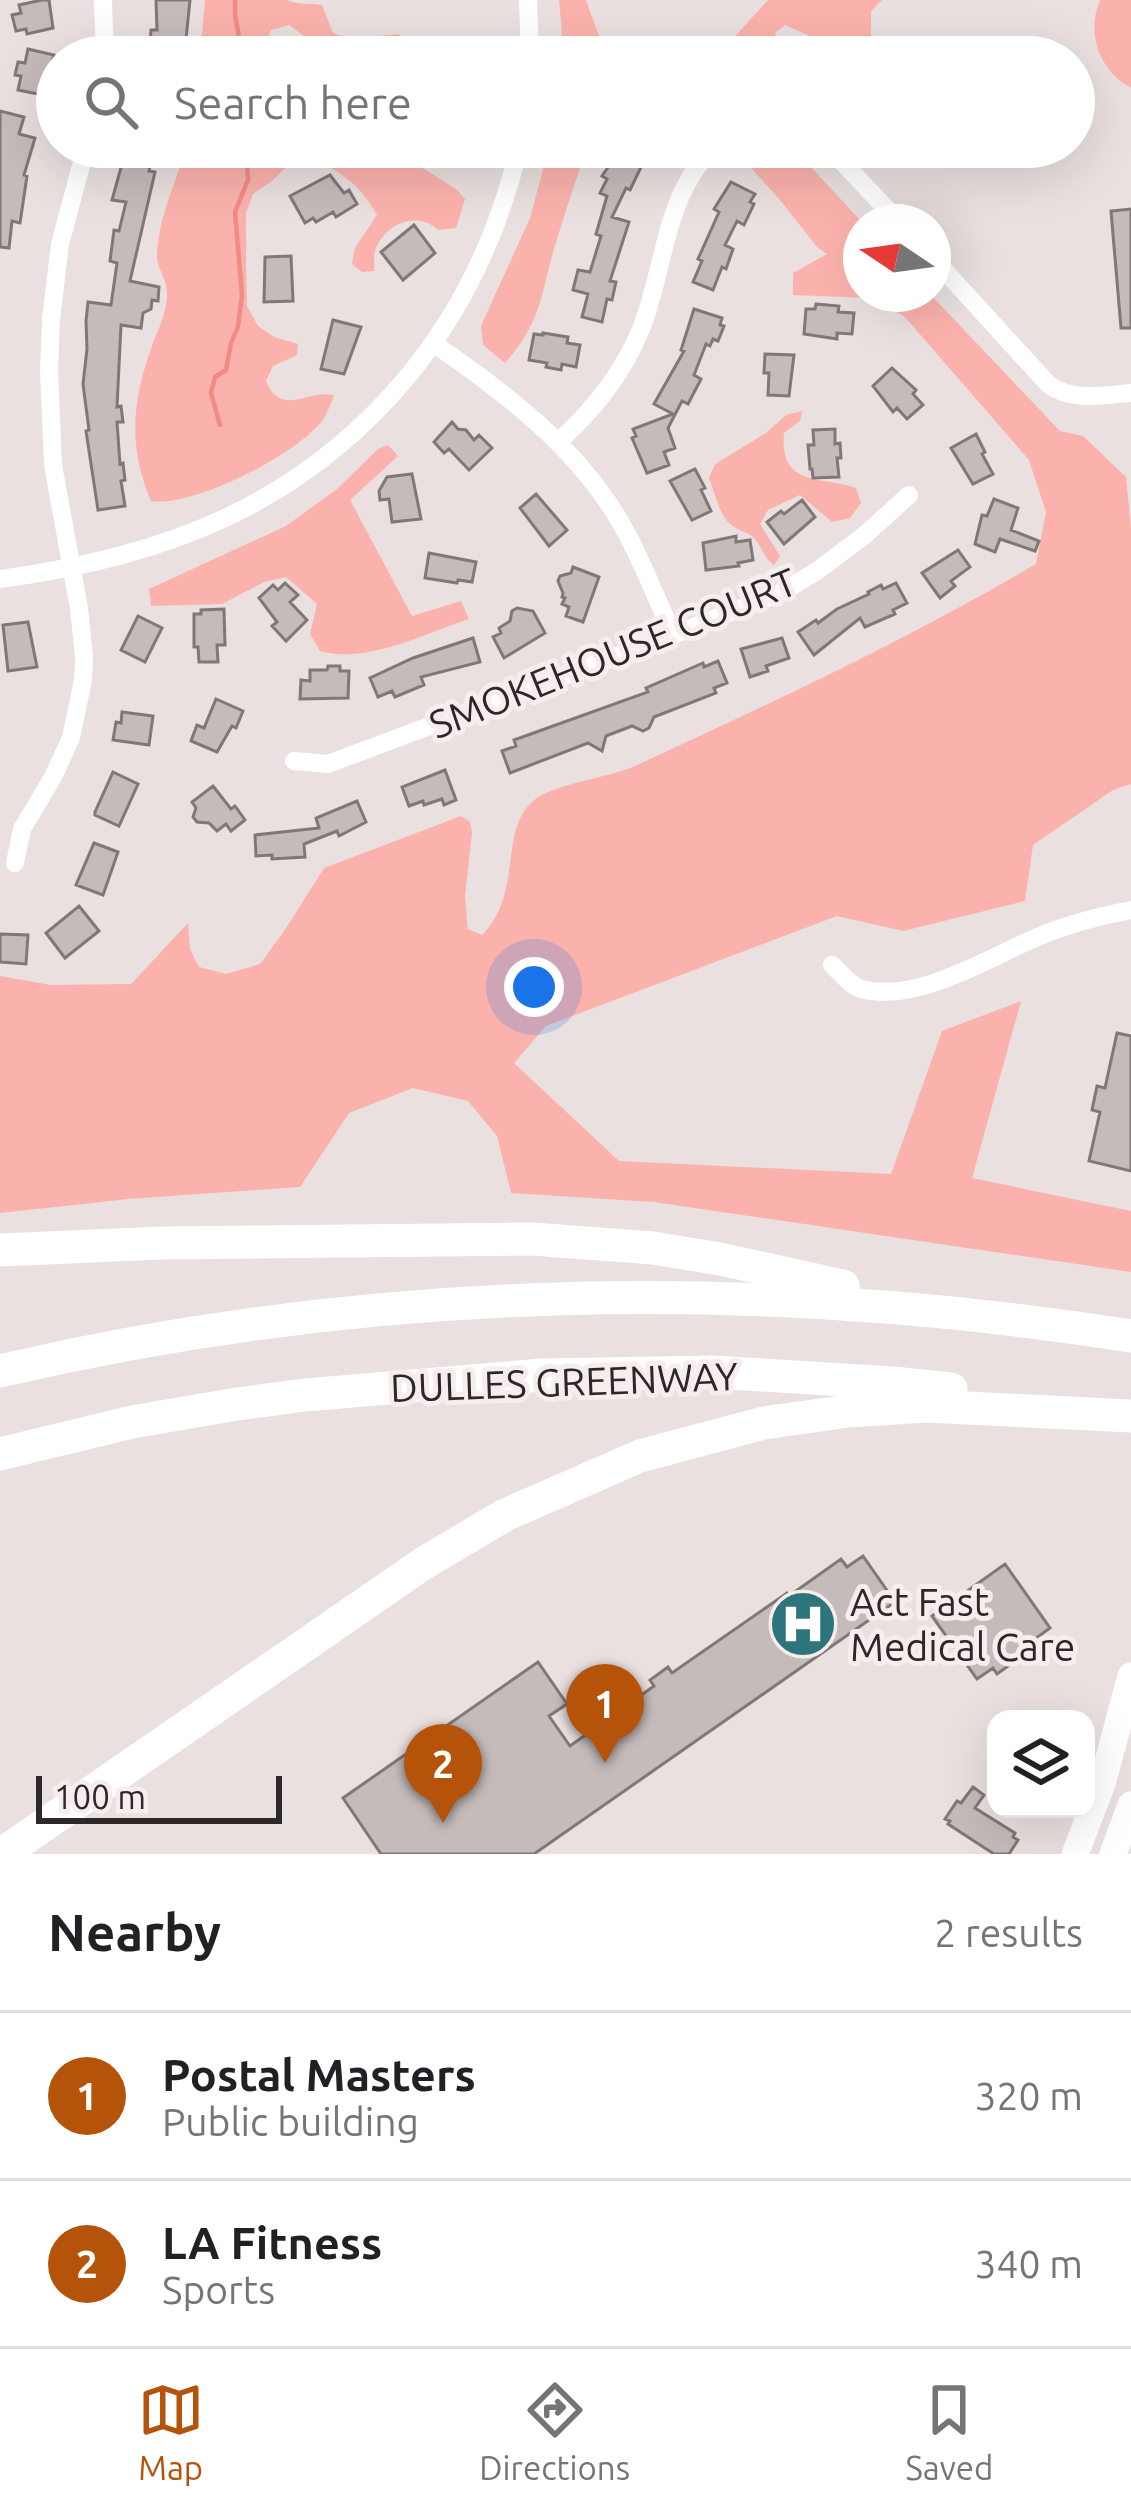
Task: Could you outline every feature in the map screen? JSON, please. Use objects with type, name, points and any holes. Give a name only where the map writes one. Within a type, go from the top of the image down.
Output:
[{"type":"highway","points":[[0,1250],[492,1238],[586,1241],[720,1258],[968,1313]]},
{"type":"highway","name":"DULLES GREENWAY","points":[[0,1371],[244,1325],[444,1303],[545,1298],[747,1297],[847,1302],[1131,1336]]},
{"type":"highway","name":"DULLES GREENWAY","points":[[0,1454],[132,1422],[237,1404],[542,1375],[779,1375],[1055,1400],[1131,1415]]},
{"type":"highway","points":[[2,1854],[469,1535],[640,1456],[764,1423],[849,1412],[926,1406],[1131,1415]]},
{"type":"highway","points":[[25,1854],[45,1824]]},
{"type":"main road","points":[[1075,1854],[1102,1784],[1131,1676]]},
{"type":"main road","points":[[1113,1854],[1131,1805]]},
{"type":"street","points":[[103,0],[104,36]]},
{"type":"street","points":[[528,0],[529,36]]},
{"type":"street","points":[[15,863],[22,830],[70,738],[84,657],[49,412],[59,244],[80,168]]},
{"type":"street","points":[[0,579],[141,550],[205,528],[290,484],[329,457],[362,427],[434,344],[477,272],[513,168]]},
{"type":"street","points":[[558,442],[592,408],[623,366],[646,315],[674,207],[696,168]]},
{"type":"street","points":[[848,168],[882,204]]},
{"type":"street","points":[[951,278],[1049,385],[1071,396],[1131,393]]},
{"type":"street","points":[[434,344],[505,394],[558,442],[621,522],[674,635]]},
{"type":"street","name":"SMOKEHOUSE COURT","points":[[293,761],[328,764],[782,592],[817,572],[909,495]]},
{"type":"street","points":[[832,965],[857,988],[894,992],[938,981],[1060,928],[1131,910]]},
{"type":"shaded area","points":[[205,0],[287,0],[322,5],[333,33],[341,36],[304,36],[289,25],[271,30],[269,36],[202,36]]},
{"type":"shaded area","points":[[559,0],[586,0],[599,36],[562,33]]},
{"type":"shaded area","points":[[768,0],[882,0],[871,11],[871,36],[810,36],[785,25],[775,36],[735,36]]},
{"type":"shaded area","points":[[1100,0],[1131,0],[1131,88],[1103,61],[1095,38]]},
{"type":"shaded area","points":[[179,168],[285,168],[253,194],[246,213],[247,306],[258,326],[298,344],[297,355],[273,366],[266,381],[272,392],[287,400],[334,395],[324,418],[309,434],[267,463],[216,488],[151,501],[139,462],[135,424],[145,366],[166,306],[167,287],[157,261],[164,214]]},
{"type":"shaded area","points":[[329,168],[423,168],[465,199],[456,228],[438,230],[421,221],[393,227],[374,253],[374,271],[362,272],[352,264],[355,248],[377,215],[344,176]]},
{"type":"shaded area","points":[[543,168],[580,168],[538,309],[505,363],[483,345],[481,326],[530,218]]},
{"type":"shaded area","points":[[751,168],[812,168],[845,204],[843,297],[793,295],[793,273],[827,254]]},
{"type":"shaded area","points":[[897,312],[947,312],[1060,431],[1083,436],[1126,477],[1131,527],[1131,784],[1113,790],[1033,845],[1025,901],[903,931],[837,916],[546,1026],[514,1063],[619,1161],[891,1174],[942,1031],[1021,1001],[972,1178],[1131,1211],[1131,1272],[654,1202],[511,1193],[497,1136],[468,1101],[413,1088],[349,1113],[300,1187],[0,1213],[0,976],[51,985],[131,984],[188,923],[190,949],[199,967],[226,974],[260,964],[324,868],[461,816],[470,822],[472,832],[465,897],[468,929],[482,935],[502,901],[516,830],[532,802],[566,786],[635,766],[737,719],[888,645],[1036,564],[1046,512],[1029,460]]},
{"type":"shaded area","points":[[802,411],[800,421],[784,433],[789,463],[806,477],[856,488],[861,503],[850,518],[832,522],[800,495],[768,510],[760,524],[780,556],[774,565],[753,537],[726,520],[709,478],[715,464],[786,415]]},
{"type":"shaded area","points":[[388,445],[398,456],[350,500],[412,616],[461,601],[469,619],[395,646],[338,654],[320,651],[310,634],[317,604],[286,577],[264,582],[222,604],[151,606],[149,589],[286,526]]},
{"type":"building","points":[[49,0],[53,28],[27,34],[26,29],[16,31],[12,15],[21,13],[19,5]]},
{"type":"building","points":[[156,0],[190,0],[186,36],[151,36],[151,30],[157,30]]},
{"type":"building","points":[[28,49],[36,51],[36,94],[18,90],[18,62],[25,63]]},
{"type":"building","points":[[0,111],[24,117],[19,134],[35,138],[24,175],[20,223],[12,221],[9,248],[0,247]]},
{"type":"building","points":[[121,168],[155,172],[130,281],[159,287],[158,301],[152,300],[151,309],[143,313],[141,328],[121,325],[117,407],[121,406],[123,422],[117,422],[125,506],[98,510],[83,384],[88,302],[111,305],[117,263],[110,261],[114,230],[119,231],[126,202],[112,200]]},
{"type":"building","points":[[608,168],[641,168],[612,217],[629,222],[610,281],[616,282],[612,300],[607,299],[602,322],[582,317],[588,294],[573,290],[578,270],[590,272],[601,236],[596,234],[607,196],[600,193],[607,179],[602,176]]},
{"type":"building","points":[[330,175],[344,193],[349,190],[357,204],[336,217],[333,212],[305,223],[290,196]]},
{"type":"building","points":[[731,182],[755,194],[750,202],[754,204],[744,225],[737,221],[725,245],[733,249],[713,290],[693,282],[719,212],[714,209]]},
{"type":"building","points":[[1131,209],[1131,328],[1121,328],[1111,211]]},
{"type":"building","points":[[414,225],[435,253],[403,280],[381,252]]},
{"type":"building","points":[[291,256],[293,301],[264,302],[265,257]]},
{"type":"building","points":[[816,304],[854,313],[852,334],[837,333],[837,339],[804,334],[806,309],[815,309]]},
{"type":"building","points":[[694,309],[722,318],[720,325],[724,326],[718,341],[706,344],[694,375],[701,379],[668,428],[675,448],[664,452],[669,465],[647,473],[632,438],[636,436],[633,429],[673,414],[654,404],[684,351]]},
{"type":"building","points":[[333,320],[361,327],[344,374],[321,369]]},
{"type":"building","points":[[534,334],[568,337],[567,343],[580,345],[576,367],[562,364],[561,370],[529,360]]},
{"type":"building","points":[[765,354],[794,355],[789,396],[768,395]]},
{"type":"building","points":[[892,368],[916,390],[913,394],[923,405],[907,419],[897,408],[893,412],[873,386]]},
{"type":"building","points":[[452,422],[474,440],[479,435],[492,448],[469,470],[449,449],[444,453],[434,442]]},
{"type":"building","points":[[835,429],[835,444],[840,443],[839,477],[813,478],[808,445],[814,445],[813,430]]},
{"type":"building","points":[[976,434],[993,474],[973,484],[951,448]]},
{"type":"building","points":[[695,469],[711,511],[692,520],[670,481]]},
{"type":"building","points":[[412,474],[421,519],[392,522],[389,499],[380,500],[379,491],[387,477]]},
{"type":"building","points":[[536,494],[567,530],[549,546],[520,508]]},
{"type":"building","points":[[994,499],[1018,508],[1011,530],[1039,541],[1035,551],[1000,539],[995,552],[975,544],[982,515],[987,516]]},
{"type":"building","points":[[802,500],[815,517],[784,544],[767,522]]},
{"type":"building","points":[[736,536],[736,542],[750,540],[753,560],[706,570],[703,543]]},
{"type":"building","points":[[958,550],[970,567],[951,581],[955,586],[940,598],[922,573]]},
{"type":"building","points":[[429,553],[476,562],[472,582],[425,578]]},
{"type":"building","points":[[573,567],[599,577],[583,622],[566,616],[569,607],[562,604],[565,598],[558,581]]},
{"type":"building","points":[[285,583],[298,595],[290,602],[307,620],[286,641],[272,626],[277,622],[259,598],[273,585],[278,590]]},
{"type":"building","points":[[896,583],[907,603],[893,610],[895,614],[865,627],[860,618],[814,655],[798,632],[881,585],[883,589]]},
{"type":"building","points":[[517,608],[533,611],[545,633],[504,658],[493,637],[501,633],[499,628]]},
{"type":"building","points":[[224,609],[225,645],[217,645],[218,662],[199,662],[194,614]]},
{"type":"building","points":[[138,616],[162,628],[145,662],[121,650]]},
{"type":"building","points":[[28,622],[37,667],[8,671],[3,625]]},
{"type":"building","points":[[473,638],[480,662],[421,677],[424,685],[395,697],[392,691],[378,697],[370,678]]},
{"type":"building","points":[[782,638],[789,658],[750,677],[741,649]]},
{"type":"building","points":[[718,661],[727,683],[714,688],[716,693],[654,717],[643,731],[632,726],[606,736],[602,751],[588,743],[510,773],[502,751],[516,746],[514,740],[648,692],[646,688]]},
{"type":"building","points":[[328,666],[349,671],[348,698],[300,699],[301,680],[310,681],[310,670],[327,670]]},
{"type":"building","points":[[216,699],[243,711],[217,752],[191,741],[197,725],[204,728]]},
{"type":"building","points":[[122,712],[153,716],[149,745],[113,740]]},
{"type":"building","points":[[445,770],[456,800],[409,806],[402,787]]},
{"type":"building","points":[[113,772],[138,784],[119,826],[95,815]]},
{"type":"building","points":[[213,786],[245,820],[231,831],[226,824],[217,831],[193,817],[192,802]]},
{"type":"building","points":[[357,801],[366,822],[339,836],[337,831],[304,844],[305,857],[256,856],[255,835],[319,828],[316,818]]},
{"type":"building","points":[[94,843],[118,852],[103,895],[76,885]]},
{"type":"building","points":[[79,906],[99,931],[65,958],[46,933]]},
{"type":"building","points":[[0,934],[28,935],[26,964],[0,962]]},
{"type":"building","points":[[1117,1033],[1131,1036],[1131,1171],[1089,1161],[1100,1112],[1092,1110],[1097,1086],[1105,1088]]},
{"type":"building","points":[[863,1556],[895,1602],[534,1854],[381,1854],[343,1798],[538,1662],[567,1704],[549,1716],[570,1746],[654,1686],[650,1680],[668,1667],[672,1673],[841,1559],[847,1567]]},
{"type":"building","points":[[1005,1564],[1050,1628],[1035,1639],[1039,1644],[997,1674],[993,1668],[977,1679],[932,1616]]},
{"type":"building","points":[[973,1787],[984,1795],[975,1808],[1015,1833],[1018,1840],[1009,1854],[994,1854],[948,1824],[945,1819],[957,1801],[961,1803]]},
{"type":"waterway","points":[[235,0],[239,36]]},
{"type":"waterway","points":[[220,425],[211,393],[215,377],[226,370],[238,327],[242,295],[235,212],[248,180],[247,168]]},
{"type":"place","name":"Act Fast Medical Care","points":[[803,1624]]},
{"type":"place","name":"Postal Masters","points":[[605,1763]]},
{"type":"place","name":"LA Fitness","points":[[443,1823]]}]
